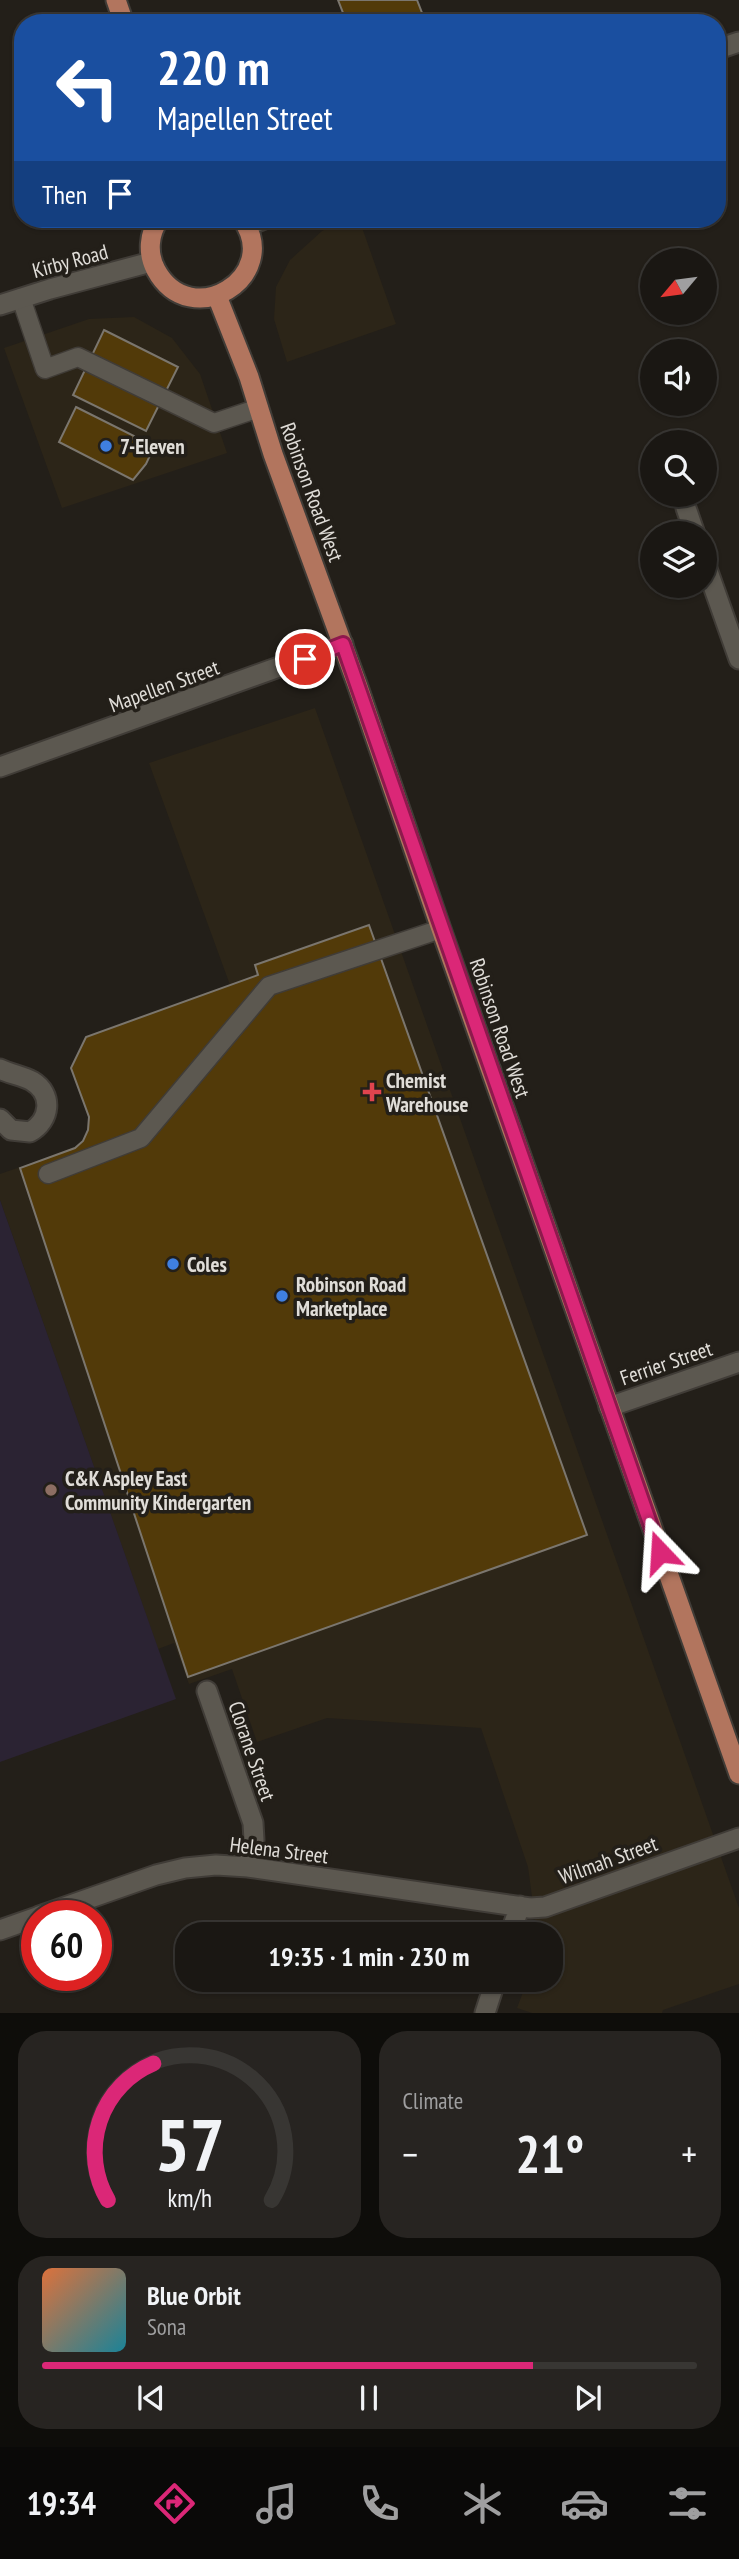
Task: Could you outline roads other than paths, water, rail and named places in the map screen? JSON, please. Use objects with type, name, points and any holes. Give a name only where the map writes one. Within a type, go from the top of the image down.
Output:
[{"type":"main road","points":[[153,228],[149,244],[152,262],[161,280],[177,293],[197,299],[217,296],[232,288],[244,276],[251,260],[251,228]]},
{"type":"main road","name":"Robinson Road West","points":[[217,296],[343,644],[608,1407],[739,1774]]},
{"type":"street","name":"Kirby Road","points":[[0,305],[152,262]]},
{"type":"street","points":[[686,508],[690,521]]},
{"type":"street","points":[[717,597],[739,659]]},
{"type":"street","name":"Mapellen Street","points":[[0,767],[343,644]]},
{"type":"street","points":[[0,1069],[34,1083],[46,1096],[48,1105],[44,1121],[30,1132],[11,1130],[0,1119]]},
{"type":"street","name":"Ferrier Street","points":[[608,1407],[739,1362]]},
{"type":"street","name":"Clorane Street","points":[[207,1691],[253,1823],[254,1840],[248,1867]]},
{"type":"street","name":"Wilmah Street","points":[[520,1906],[545,1907],[739,1838]]},
{"type":"street","name":"Helena Street","points":[[86,1900],[156,1875],[185,1868],[216,1865],[248,1867],[520,1906]]},
{"type":"street","points":[[514,1922],[520,1906]]},
{"type":"street","name":"Helena Street","points":[[0,1930],[21,1923]]},
{"type":"street","points":[[485,2013],[492,1992]]},
{"type":"lane","points":[[21,298],[45,369],[78,358],[214,424],[259,408]]},
{"type":"lane","points":[[48,1174],[141,1138],[269,986],[441,929]]},
{"type":"place","name":"7-Eleven","points":[[106,446]]},
{"type":"place","name":"Chemist Warehouse","points":[[372,1092]]},
{"type":"place","name":"Coles","points":[[173,1264]]},
{"type":"place","name":"Robinson Road Marketplace","points":[[282,1296]]},
{"type":"place","name":"C&K Aspley East Community Kindergarten","points":[[51,1490]]}]
